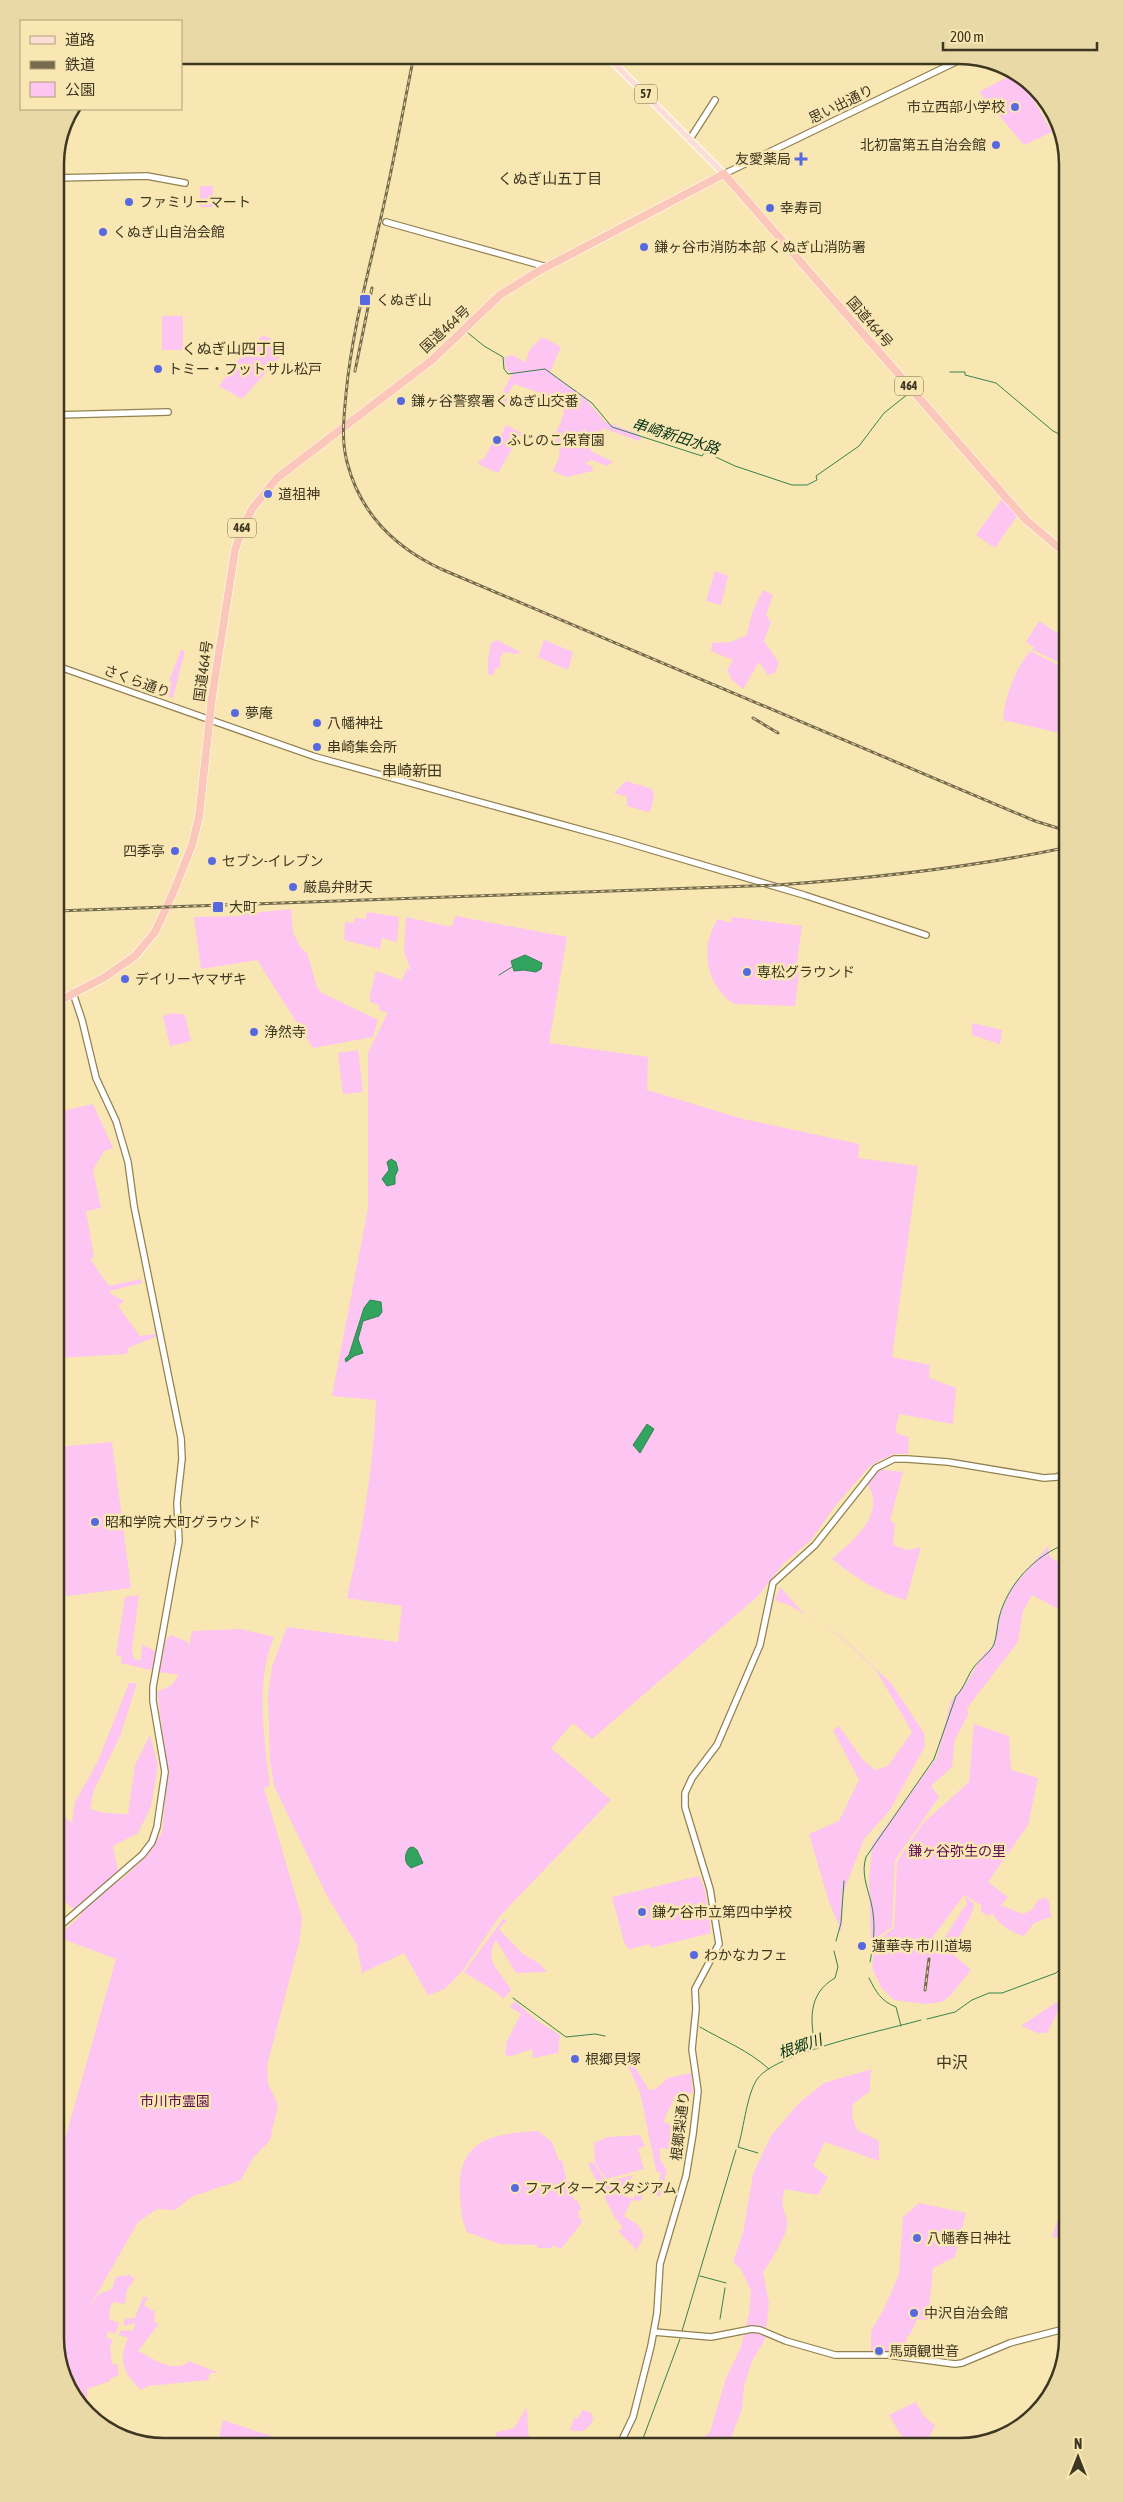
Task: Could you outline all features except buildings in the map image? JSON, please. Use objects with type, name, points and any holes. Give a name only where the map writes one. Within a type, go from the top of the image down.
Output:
[{"type":"highway","name":"国道464号","points":[[64,998],[105,977],[135,956],[149,941],[164,916],[192,845],[197,825],[209,720],[235,550],[242,529],[260,497],[285,470],[432,360],[500,295],[547,267],[724,174],[1026,520],[1059,548]]},
{"type":"main road","name":"57","points":[[615,64],[724,174]]},
{"type":"street","name":"思い出通り","points":[[724,174],[951,64]]},
{"type":"street","points":[[690,139],[716,100]]},
{"type":"street","points":[[64,178],[147,176],[185,182]]},
{"type":"street","points":[[386,222],[547,267]]},
{"type":"street","points":[[64,415],[168,412]]},
{"type":"street","name":"さくら通り","points":[[64,669],[316,757],[618,840],[804,894],[926,935]]},
{"type":"street","points":[[64,1923],[142,1855],[152,1842],[157,1827],[165,1772],[154,1708],[153,1687],[179,1540],[177,1504],[182,1459],[181,1438],[134,1206],[128,1162],[116,1121],[96,1078],[82,1020],[73,993]]},
{"type":"street","name":"根郷梨通り","points":[[623,2438],[633,2417],[654,2332],[660,2264],[686,2176],[698,2091],[692,2049],[696,2009],[695,1989],[718,1947],[718,1935],[710,1889],[685,1807],[685,1793],[692,1778],[717,1745],[755,1656],[765,1628],[773,1583],[786,1568],[815,1545],[876,1468],[888,1461],[908,1459],[948,1462],[1044,1478],[1059,1474]]},
{"type":"street","points":[[654,2332],[711,2337],[752,2329],[835,2355],[888,2355],[955,2364],[962,2363],[1010,2342],[1059,2330]]},
{"type":"green space","points":[[1009,77],[1029,92],[1052,132],[1024,145],[979,92]]},
{"type":"green space","points":[[200,186],[213,186],[213,207],[200,207]]},
{"type":"green space","name":"トミー・フットサル松戸","points":[[162,316],[183,316],[183,350],[162,350]]},
{"type":"green space","points":[[263,335],[288,348],[242,399],[219,386],[238,360]]},
{"type":"green space","points":[[542,337],[561,347],[550,372],[584,397],[605,422],[636,433],[642,438],[638,441],[603,428],[590,445],[591,451],[613,462],[607,466],[591,460],[585,464],[592,466],[593,471],[567,477],[553,471],[559,458],[560,445],[553,443],[564,414],[564,409],[543,401],[543,394],[514,384],[507,395],[507,404],[498,401],[512,374],[506,369],[504,358],[512,355],[527,363],[530,349]]},
{"type":"green space","points":[[506,425],[521,433],[498,473],[478,464],[480,460],[484,459],[496,436],[500,438]]},
{"type":"green space","points":[[1002,499],[1017,516],[995,548],[976,535]]},
{"type":"green space","points":[[715,571],[728,576],[721,605],[706,601]]},
{"type":"green space","points":[[763,590],[773,595],[766,615],[771,622],[764,641],[779,663],[775,673],[768,675],[759,662],[743,689],[732,680],[727,670],[733,660],[711,651],[712,643],[731,642],[747,635],[752,613]]},
{"type":"green space","points":[[1039,621],[1059,634],[1059,663],[1033,650],[1034,647],[1026,642]]},
{"type":"green space","points":[[497,640],[520,652],[518,654],[504,652],[500,658],[500,667],[495,669],[494,675],[488,674],[491,643]]},
{"type":"green space","points":[[544,640],[573,652],[568,670],[538,657]]},
{"type":"green space","points":[[181,650],[185,651],[173,698],[167,696],[172,682],[169,681]]},
{"type":"green space","points":[[1030,651],[1059,666],[1059,733],[1003,720],[1006,701],[1020,666]]},
{"type":"green space","points":[[626,781],[652,789],[654,794],[651,810],[648,812],[627,806],[627,797],[614,793]]},
{"type":"green space","points":[[291,909],[293,933],[301,948],[307,953],[317,987],[322,993],[378,1020],[373,1037],[313,1048],[257,960],[201,969],[194,917],[241,916],[241,914]]},
{"type":"green space","points":[[367,912],[399,917],[397,942],[382,938],[380,949],[344,940],[345,922],[354,923],[355,918],[366,919]]},
{"type":"green space","points":[[456,916],[567,937],[549,1043],[648,1057],[647,1090],[743,1119],[859,1144],[858,1158],[918,1166],[892,1357],[930,1365],[929,1378],[956,1388],[953,1424],[899,1414],[895,1433],[909,1437],[908,1454],[895,1454],[869,1467],[835,1506],[811,1540],[784,1563],[758,1596],[592,1739],[573,1723],[551,1748],[611,1800],[499,1917],[463,1970],[445,1989],[428,1995],[404,1953],[362,1973],[357,1945],[327,1896],[274,1786],[270,1761],[268,1695],[272,1667],[287,1627],[398,1642],[402,1606],[347,1598],[358,1549],[366,1499],[373,1450],[376,1400],[332,1396],[368,1208],[368,1053],[388,1012],[380,1011],[379,1005],[370,1002],[376,971],[402,980],[407,968],[411,971],[404,952],[406,917],[451,927]]},
{"type":"green space","points":[[732,917],[802,926],[797,963],[800,965],[795,1006],[734,1004],[717,987],[708,965],[707,953],[709,942],[712,930],[718,919],[731,923]]},
{"type":"green space","points":[[173,1013],[185,1015],[191,1041],[170,1046],[163,1016]]},
{"type":"green space","points":[[972,1023],[1002,1030],[1000,1044],[972,1035]]},
{"type":"green space","points":[[358,1050],[363,1092],[343,1094],[338,1053]]},
{"type":"green space","points":[[93,1104],[113,1148],[104,1151],[93,1170],[101,1208],[86,1211],[94,1257],[90,1259],[109,1286],[141,1279],[142,1283],[109,1291],[124,1301],[118,1306],[140,1336],[156,1334],[157,1336],[128,1348],[127,1354],[64,1358],[64,1111]]},
{"type":"green space","points":[[112,1442],[131,1588],[67,1596],[64,1594],[64,1446]]},
{"type":"green space","points":[[878,1469],[903,1472],[890,1520],[895,1524],[893,1545],[908,1550],[921,1547],[906,1600],[867,1584],[832,1559],[858,1535],[871,1516],[873,1506],[872,1495],[867,1483]]},
{"type":"green space","points":[[1048,1546],[1050,1557],[1059,1563],[1059,1609],[1032,1595],[1023,1611],[1018,1642],[967,1708],[968,1715],[955,1739],[952,1767],[931,1786],[939,1797],[895,1860],[892,1927],[871,1942],[869,1883],[872,1845],[937,1757],[951,1701],[967,1682],[983,1655],[994,1645],[999,1615],[1012,1587]]},
{"type":"green space","points":[[780,1587],[805,1615],[791,1606],[775,1600]]},
{"type":"green space","points":[[139,1595],[132,1649],[134,1659],[141,1660],[142,1644],[156,1652],[153,1668],[150,1670],[121,1663],[122,1657],[116,1655],[125,1597]]},
{"type":"green space","points":[[819,1624],[842,1637],[891,1683],[924,1733],[925,1746],[890,1810],[864,1839],[842,1896],[842,1933],[829,1902],[809,1834],[839,1821],[859,1780],[833,1730],[839,1726],[863,1760],[875,1770],[888,1766],[912,1732],[876,1670],[842,1638]]},
{"type":"green space","name":"市川市霊園","points":[[241,1629],[274,1637],[268,1655],[263,1691],[264,1729],[270,1785],[264,1788],[302,1918],[299,1943],[267,2066],[268,2084],[278,2105],[270,2140],[253,2158],[241,2180],[193,2196],[175,2210],[157,2209],[138,2222],[90,2306],[99,2294],[112,2289],[116,2277],[129,2275],[135,2279],[127,2290],[125,2304],[114,2302],[110,2307],[109,2319],[119,2323],[116,2333],[108,2332],[106,2337],[113,2340],[110,2346],[112,2364],[117,2364],[119,2375],[111,2378],[110,2381],[87,2389],[87,2403],[80,2388],[78,2389],[74,2383],[65,2352],[64,2143],[116,1959],[64,1939],[64,1931],[81,1915],[64,1901],[64,1816],[72,1823],[75,1802],[97,1763],[129,1683],[137,1683],[121,1734],[94,1790],[90,1809],[105,1813],[128,1814],[135,1765],[150,1735],[158,1765],[151,1807],[138,1833],[113,1846],[120,1881],[147,1856],[162,1832],[168,1774],[157,1692],[172,1685],[179,1675],[159,1672],[166,1640],[171,1635],[188,1642],[189,1647],[192,1631]]},
{"type":"green space","name":"鎌ヶ谷弥生の里","points":[[974,1724],[1009,1736],[1011,1770],[1038,1778],[1028,1825],[988,1882],[1008,1897],[1001,1905],[1023,1914],[1032,1910],[1038,1900],[1046,1898],[1049,1902],[1051,1917],[1034,1923],[1024,1936],[1006,1928],[992,1913],[989,1916],[981,1912],[981,1905],[964,1895],[933,1937],[941,1944],[967,1905],[965,1896],[974,1904],[973,1911],[956,1942],[954,1955],[971,1970],[950,1996],[942,2002],[926,2004],[894,2000],[881,1987],[872,1968],[875,1942],[894,1928],[897,1862],[922,1824],[969,1782]]},
{"type":"green space","points":[[699,1876],[705,1890],[711,1933],[651,1948],[650,1944],[629,1949],[624,1942],[612,1897]]},
{"type":"green space","points":[[503,1919],[507,1920],[499,1929],[523,1954],[540,1964],[547,1972],[516,1973],[496,1940],[491,1955],[492,1961],[511,1990],[503,1999],[499,1994],[464,1972]]},
{"type":"green space","points":[[1059,2000],[1059,2012],[1047,2033],[1038,2033],[1021,2026]]},
{"type":"green space","points":[[515,2001],[536,2020],[560,2035],[558,2053],[533,2058],[532,2049],[511,2056],[505,2055],[507,2041],[521,2014],[510,2007]]},
{"type":"green space","points":[[636,2050],[638,2059],[635,2067],[649,2090],[656,2089],[668,2078],[691,2073],[693,2093],[674,2096],[664,2122],[671,2125],[669,2149],[660,2148],[660,2160],[667,2170],[660,2197],[656,2195],[661,2173],[656,2171],[640,2092],[627,2064],[588,2058]]},
{"type":"green space","points":[[872,2069],[870,2091],[853,2104],[852,2116],[857,2130],[879,2141],[879,2161],[825,2142],[813,2166],[828,2177],[818,2195],[785,2189],[783,2207],[787,2219],[787,2227],[777,2250],[763,2272],[769,2303],[765,2339],[752,2361],[744,2386],[742,2409],[731,2438],[702,2438],[710,2432],[726,2378],[741,2347],[749,2314],[751,2291],[741,2269],[733,2262],[743,2233],[753,2174],[771,2136],[798,2104],[824,2083]]},
{"type":"green space","name":"ファイターズスタジアム","points":[[538,2131],[552,2142],[559,2161],[562,2160],[567,2182],[570,2181],[574,2201],[577,2200],[581,2209],[578,2211],[579,2218],[583,2221],[561,2249],[552,2245],[552,2248],[537,2248],[537,2245],[500,2244],[467,2232],[461,2209],[460,2194],[464,2161],[471,2151],[481,2143],[492,2138],[506,2134]]},
{"type":"green space","points":[[640,2135],[645,2146],[638,2149],[644,2169],[606,2179],[595,2163],[594,2143],[608,2137]]},
{"type":"green space","points":[[593,2162],[606,2182],[633,2175],[623,2195],[633,2199],[637,2192],[643,2194],[641,2201],[632,2200],[624,2216],[637,2224],[644,2235],[637,2250],[618,2231],[623,2227],[615,2218],[588,2164]]},
{"type":"green space","points":[[919,2203],[966,2213],[955,2257],[933,2268],[928,2320],[917,2319],[911,2333],[907,2337],[904,2353],[871,2353],[871,2331],[884,2309],[899,2274],[903,2217]]},
{"type":"green space","points":[[1059,2216],[1059,2239],[1052,2236]]},
{"type":"green space","points":[[143,2297],[148,2297],[144,2305],[155,2312],[154,2322],[159,2324],[138,2351],[170,2366],[183,2365],[189,2361],[219,2373],[210,2373],[208,2380],[148,2386],[141,2390],[130,2378],[124,2366],[123,2354],[128,2338],[119,2335],[120,2331],[134,2330],[135,2323],[123,2326],[125,2319],[135,2318]]},
{"type":"green space","points":[[916,2402],[923,2415],[935,2426],[928,2438],[903,2438],[889,2415]]},
{"type":"green space","points":[[527,2407],[530,2438],[495,2438],[497,2432],[514,2428]]},
{"type":"green space","points":[[582,2410],[592,2413],[591,2416],[594,2418],[592,2422],[585,2430],[570,2430],[574,2418],[578,2419]]},
{"type":"green space","points":[[223,2420],[277,2438],[219,2438]]},
{"type":"shaded area","points":[[525,955],[542,963],[541,969],[536,972],[514,971],[511,961]]},
{"type":"shaded area","points":[[391,1159],[396,1162],[398,1170],[395,1176],[395,1184],[387,1186],[382,1179],[389,1170],[387,1162]]},
{"type":"shaded area","points":[[370,1300],[381,1302],[382,1312],[379,1316],[363,1321],[358,1339],[363,1353],[354,1356],[346,1362],[345,1359],[349,1355],[364,1308]]},
{"type":"shaded area","points":[[647,1424],[654,1429],[640,1453],[633,1445]]},
{"type":"shaded area","points":[[413,1847],[417,1850],[423,1863],[411,1868],[406,1861],[406,1853],[409,1848]]},
{"type":"waterway","name":"串崎新田水路","points":[[468,333],[484,346],[503,357],[504,369],[508,374],[545,369],[592,403],[612,427],[702,456],[705,452],[735,466],[792,485],[807,485],[817,480],[816,476],[859,446],[884,413],[908,394]]},
{"type":"waterway","name":"串崎新田水路","points":[[950,372],[965,372],[965,375],[996,383],[1059,434]]},
{"type":"waterway","points":[[499,975],[512,967]]},
{"type":"waterway","points":[[870,1962],[874,1924],[873,1910],[864,1874],[866,1857],[934,1759],[956,1696],[974,1667],[988,1653],[995,1641],[999,1618],[1008,1594],[1033,1564],[1059,1547]]},
{"type":"waterway","points":[[836,1941],[841,1923],[844,1881]]},
{"type":"waterway","points":[[816,2049],[812,2029],[813,2009],[819,1992],[835,1978],[838,1967],[834,1951]]},
{"type":"waterway","name":"根郷川","points":[[927,2019],[955,2012],[972,2000],[989,1993],[1002,1993],[1056,1973],[1059,1970]]},
{"type":"waterway","points":[[869,1978],[879,1995],[886,2002],[896,2007],[901,2026]]},
{"type":"waterway","points":[[513,1998],[566,2037],[595,2034],[605,2036]]},
{"type":"waterway","name":"根郷川","points":[[758,2153],[738,2147],[748,2101],[754,2084],[769,2068],[787,2059],[834,2043],[921,2020]]},
{"type":"waterway","points":[[700,2027],[744,2051],[769,2069]]},
{"type":"waterway","name":"根郷川","points":[[682,2331],[736,2150]]},
{"type":"waterway","points":[[700,2276],[726,2283]]},
{"type":"waterway","points":[[720,2319],[725,2288]]},
{"type":"waterway","name":"根郷川","points":[[643,2438],[680,2339]]},
{"type":"railway","points":[[412,64],[388,186],[352,346],[344,419],[345,453],[353,480],[370,512],[381,526],[408,550],[441,569],[1035,821],[1059,828]]},
{"type":"railway","points":[[355,371],[372,288]]},
{"type":"railway","points":[[753,718],[778,733]]},
{"type":"railway","points":[[64,911],[777,885],[921,871],[1059,849]]},
{"type":"railway","points":[[925,1990],[929,1959]]},
{"type":"place","name":"市立西部小学校","points":[[1015,107]]},
{"type":"place","name":"北初富第五自治会館","points":[[996,145]]},
{"type":"place","name":"友愛薬局","points":[[801,159]]},
{"type":"place","name":"ファミリーマート","points":[[129,202]]},
{"type":"place","name":"幸寿司","points":[[770,208]]},
{"type":"place","name":"くぬぎ山自治会館","points":[[103,232]]},
{"type":"place","name":"鎌ヶ谷市消防本部 くぬぎ山消防署","points":[[644,247]]},
{"type":"place","name":"くぬぎ山","points":[[365,300]]},
{"type":"place","name":"トミー・フットサル松戸","points":[[158,369]]},
{"type":"place","name":"鎌ヶ谷警察署くぬぎ山交番","points":[[401,401]]},
{"type":"place","name":"ふじのこ保育園","points":[[497,440]]},
{"type":"place","name":"道祖神","points":[[268,494]]},
{"type":"place","name":"夢庵","points":[[235,713]]},
{"type":"place","name":"八幡神社","points":[[317,723]]},
{"type":"place","name":"串崎集会所","points":[[317,747]]},
{"type":"place","name":"四季亭","points":[[175,851]]},
{"type":"place","name":"セブン-イレブン","points":[[212,861]]},
{"type":"place","name":"厳島弁財天","points":[[293,887]]},
{"type":"place","name":"大町","points":[[218,907]]},
{"type":"place","name":"専松グラウンド","points":[[747,972]]},
{"type":"place","name":"デイリーヤマザキ","points":[[125,979]]},
{"type":"place","name":"浄然寺","points":[[254,1032]]},
{"type":"place","name":"昭和学院 大町グラウンド","points":[[95,1522]]},
{"type":"place","name":"鎌ケ谷市立第四中学校","points":[[642,1912]]},
{"type":"place","name":"蓮華寺 市川道場","points":[[862,1946]]},
{"type":"place","name":"わかなカフェ","points":[[694,1955]]},
{"type":"place","name":"根郷貝塚","points":[[575,2059]]},
{"type":"place","name":"ファイターズスタジアム","points":[[515,2188]]},
{"type":"place","name":"八幡春日神社","points":[[917,2238]]},
{"type":"place","name":"中沢自治会館","points":[[914,2313]]},
{"type":"place","name":"馬頭観世音","points":[[879,2351]]},
{"type":"district","name":"くぬぎ山五丁目","points":[[550,178]]},
{"type":"district","name":"くぬぎ山四丁目","points":[[234,348]]},
{"type":"district","name":"串崎新田","points":[[412,770]]},
{"type":"district","name":"中沢","points":[[952,2062]]}]
